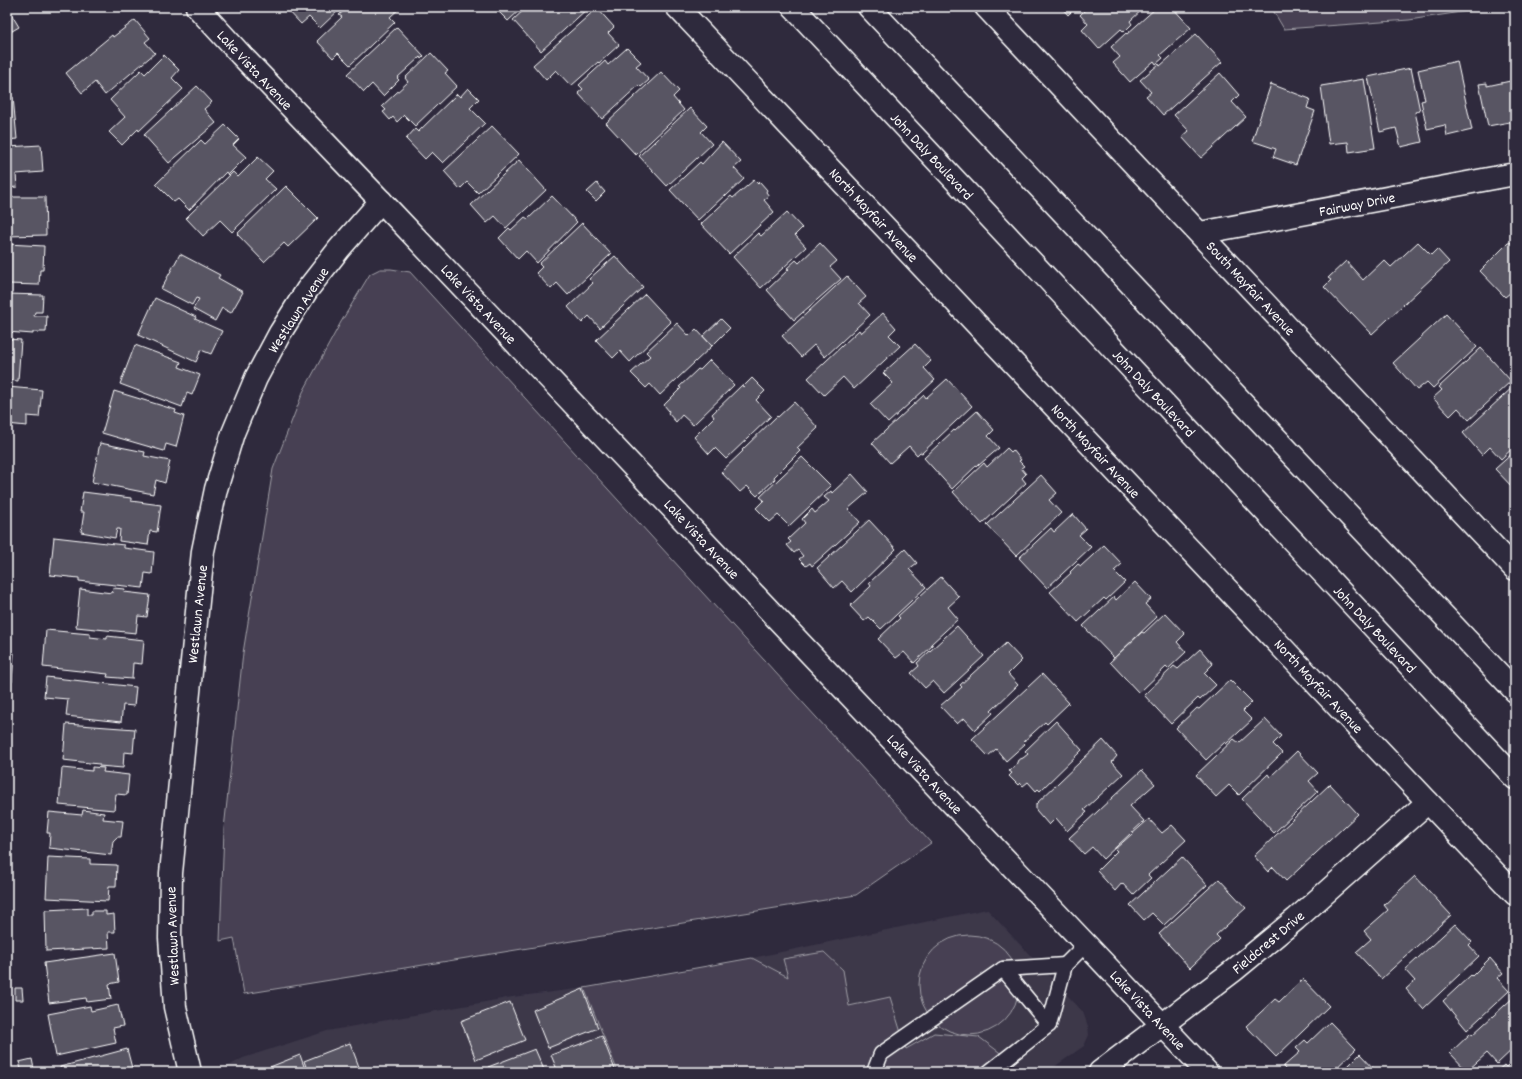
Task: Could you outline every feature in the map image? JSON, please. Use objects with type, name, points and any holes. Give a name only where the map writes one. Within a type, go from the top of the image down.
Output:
[{"type":"street","name":"Lake Vista Avenue","points":[[197,7],[240,55],[381,201],[1207,1072]]},
{"type":"street","name":"North Mayfair Avenue","points":[[678,7],[1515,894]]},
{"type":"street","name":"John Daly Boulevard","points":[[793,7],[1515,778]]},
{"type":"street","points":[[869,7],[1515,691]]},
{"type":"street","name":"South Mayfair Avenue","points":[[986,7],[1515,569]]},
{"type":"street","name":"Fairway Drive","points":[[1200,233],[1515,174]]},
{"type":"street","name":"Westlawn Avenue","points":[[190,1072],[175,1007],[170,938],[171,873],[203,551],[216,489],[233,433],[256,378],[280,333],[307,290],[339,249],[381,201]]},
{"type":"street","name":"Fieldcrest Drive","points":[[1100,1072],[1233,971],[1296,918],[1428,802]]},
{"type":"lane","points":[[989,1072],[1049,1025],[1064,965],[1086,944]]},
{"type":"lane","points":[[874,1072],[881,1054],[1002,969],[1064,965]]},
{"type":"lane","points":[[1002,969],[1049,1025]]},
{"type":"shaded area","points":[[1271,7],[1494,7],[1409,20],[1284,29]]},
{"type":"shaded area","points":[[380,269],[410,272],[931,843],[856,895],[244,994],[234,938],[220,941],[224,829],[243,653],[273,469],[303,392],[341,322],[370,274]]},
{"type":"shaded area","points":[[987,909],[1083,1012],[1088,1026],[1089,1035],[1084,1046],[1047,1072],[228,1072],[227,1067],[243,1058],[327,1031],[512,997],[584,988],[752,958]]},
{"type":"shaded area","points":[[969,935],[979,936],[997,943],[1011,957],[1018,975],[1018,995],[1011,1013],[997,1027],[979,1034],[969,1035],[959,1034],[941,1027],[927,1013],[920,995],[919,985],[920,975],[927,957],[941,943],[959,936]]},
{"type":"shaded area","points":[[824,952],[843,970],[849,1006],[890,997],[906,1049],[934,1033],[979,1037],[1007,1058],[1005,1072],[618,1072],[584,988],[752,958],[788,977],[783,959]]},
{"type":"building","points":[[7,7],[19,27],[7,34]]},
{"type":"building","points":[[285,7],[342,7],[320,28],[309,17],[301,24]]},
{"type":"building","points":[[348,7],[401,7],[390,17],[395,22],[350,65],[338,53],[333,58],[317,41],[342,17],[339,15]]},
{"type":"building","points":[[494,7],[523,7],[508,21]]},
{"type":"building","points":[[527,7],[588,8],[541,51],[513,20]]},
{"type":"building","points":[[1061,7],[1076,7],[1068,15]]},
{"type":"building","points":[[1088,7],[1145,7],[1130,21],[1132,24],[1124,32],[1121,29],[1099,49],[1082,30],[1088,24],[1080,15]]},
{"type":"building","points":[[1157,7],[1172,7],[1191,28],[1160,55],[1163,58],[1156,64],[1154,61],[1130,82],[1113,63],[1120,57],[1111,47]]},
{"type":"building","points":[[597,8],[614,27],[608,33],[619,45],[571,86],[556,70],[546,80],[533,65]]},
{"type":"building","points":[[135,20],[150,38],[145,42],[155,53],[105,95],[95,82],[82,93],[66,73],[112,35],[113,37]]},
{"type":"building","points":[[397,27],[424,56],[421,59],[420,57],[397,78],[399,80],[383,96],[372,84],[364,92],[347,74]]},
{"type":"building","points":[[1196,34],[1222,62],[1163,115],[1146,96],[1151,92],[1140,80],[1159,64],[1160,66]]},
{"type":"building","points":[[627,48],[641,62],[636,66],[649,80],[641,87],[639,85],[602,119],[578,93],[583,89],[579,85],[605,61],[608,65]]},
{"type":"building","points":[[431,53],[448,71],[445,73],[457,86],[415,126],[404,115],[397,122],[393,117],[390,120],[383,112],[386,110],[382,106],[408,82],[405,78]]},
{"type":"building","points":[[164,55],[179,70],[172,78],[183,89],[122,145],[109,132],[125,117],[110,100],[141,70],[145,74]]},
{"type":"building","points":[[1457,61],[1472,130],[1447,136],[1445,125],[1427,129],[1421,101],[1425,100],[1418,70]]},
{"type":"building","points":[[1411,68],[1420,111],[1415,112],[1422,142],[1401,147],[1396,128],[1380,132],[1368,77]]},
{"type":"building","points":[[661,72],[679,91],[673,97],[684,110],[636,155],[606,123]]},
{"type":"building","points":[[1220,73],[1239,95],[1232,102],[1246,117],[1201,158],[1182,137],[1189,131],[1174,115]]},
{"type":"building","points":[[1364,79],[1375,148],[1349,152],[1348,142],[1329,144],[1321,86]]},
{"type":"building","points":[[1515,80],[1515,121],[1488,126],[1479,84],[1487,83],[1487,86]]},
{"type":"building","points":[[1271,84],[1310,99],[1307,108],[1315,111],[1296,165],[1273,157],[1276,149],[1252,141]]},
{"type":"building","points":[[197,86],[212,102],[204,109],[216,123],[169,163],[144,135]]},
{"type":"building","points":[[468,88],[479,99],[470,108],[485,123],[443,163],[432,152],[425,159],[406,139],[415,129],[418,132],[457,94],[460,97]]},
{"type":"building","points":[[13,97],[17,139],[7,140],[7,98]]},
{"type":"building","points":[[690,108],[707,126],[701,132],[712,144],[667,186],[639,156]]},
{"type":"building","points":[[225,125],[239,139],[233,145],[246,157],[228,175],[226,172],[189,210],[178,199],[174,202],[156,184],[201,140],[205,144]]},
{"type":"building","points":[[492,126],[519,154],[478,193],[467,182],[460,189],[444,171]]},
{"type":"building","points":[[722,142],[741,162],[734,168],[744,179],[698,220],[670,190],[700,162],[702,164]]},
{"type":"building","points":[[41,145],[43,172],[16,174],[17,187],[7,188],[7,147]]},
{"type":"building","points":[[258,157],[273,171],[265,179],[276,189],[232,232],[220,220],[203,236],[186,218],[233,172],[238,177]]},
{"type":"building","points":[[519,160],[546,190],[506,228],[495,216],[487,223],[471,205]]},
{"type":"building","points":[[754,180],[758,184],[760,182],[767,190],[766,192],[769,196],[764,200],[774,212],[729,254],[701,224],[731,196],[733,198]]},
{"type":"building","points":[[597,183],[605,192],[596,201],[587,192]]},
{"type":"building","points":[[286,186],[318,218],[288,247],[284,243],[264,262],[237,234]]},
{"type":"building","points":[[7,194],[9,194],[9,197],[45,197],[46,235],[7,236]]},
{"type":"building","points":[[552,196],[577,222],[537,263],[526,251],[518,259],[499,238],[509,228],[511,230],[525,217],[528,219]]},
{"type":"building","points":[[787,212],[802,228],[795,235],[806,247],[761,288],[733,257],[758,233],[761,236]]},
{"type":"building","points":[[582,223],[611,254],[568,295],[557,283],[551,289],[536,273],[542,267],[539,264]]},
{"type":"building","points":[[1418,242],[1431,255],[1437,249],[1449,262],[1372,334],[1324,287],[1331,280],[1328,278],[1346,261],[1363,280],[1384,260],[1391,267]]},
{"type":"building","points":[[1515,242],[1515,289],[1505,297],[1480,271],[1508,243]]},
{"type":"building","points":[[820,243],[837,261],[830,267],[841,279],[794,320],[767,290],[789,269],[787,268],[796,260],[799,263]]},
{"type":"building","points":[[7,244],[44,246],[43,270],[40,270],[39,285],[7,284]]},
{"type":"building","points":[[180,254],[220,275],[218,278],[243,292],[231,313],[222,308],[215,321],[193,309],[199,299],[196,298],[192,305],[161,289]]},
{"type":"building","points":[[615,256],[643,287],[600,328],[589,316],[582,323],[568,307],[593,283],[589,279]]},
{"type":"building","points":[[847,276],[866,297],[859,303],[870,315],[825,357],[814,345],[801,357],[782,336]]},
{"type":"building","points":[[7,294],[43,295],[42,312],[35,312],[34,316],[47,316],[46,332],[33,332],[33,334],[7,332]]},
{"type":"building","points":[[645,294],[671,322],[630,362],[620,351],[613,358],[596,340]]},
{"type":"building","points":[[155,298],[222,331],[211,354],[201,350],[196,362],[138,335]]},
{"type":"building","points":[[883,313],[896,328],[889,335],[900,346],[854,389],[843,377],[824,395],[808,378],[859,330],[861,333]]},
{"type":"building","points":[[1446,314],[1477,347],[1433,388],[1427,382],[1417,390],[1393,363]]},
{"type":"building","points":[[721,319],[730,328],[712,346],[703,336]]},
{"type":"building","points":[[677,323],[689,336],[696,329],[712,346],[660,395],[650,384],[646,388],[631,373],[650,356],[646,352]]},
{"type":"building","points":[[7,339],[21,340],[18,381],[7,380]]},
{"type":"building","points":[[915,344],[931,361],[924,368],[935,380],[888,423],[870,404],[893,383],[883,373]]},
{"type":"building","points":[[135,345],[181,362],[179,367],[200,375],[192,395],[187,393],[182,407],[120,384]]},
{"type":"building","points":[[1481,348],[1511,381],[1469,420],[1458,408],[1450,416],[1433,398],[1442,390],[1439,387]]},
{"type":"building","points":[[710,360],[734,385],[693,425],[682,415],[676,422],[668,413],[669,411],[664,405],[681,388],[679,387]]},
{"type":"building","points":[[752,378],[765,391],[756,400],[771,416],[726,459],[715,448],[709,454],[694,437],[714,417],[712,414],[742,385],[743,387]]},
{"type":"building","points":[[947,379],[972,406],[922,453],[920,452],[917,455],[909,446],[890,463],[872,443],[924,395],[926,398]]},
{"type":"building","points":[[1515,385],[1515,446],[1501,459],[1490,447],[1482,455],[1463,433]]},
{"type":"building","points":[[7,387],[42,390],[39,417],[27,416],[27,426],[7,424]]},
{"type":"building","points":[[114,391],[176,410],[175,413],[184,416],[176,447],[166,444],[164,451],[102,433]]},
{"type":"building","points":[[794,402],[818,428],[797,448],[800,451],[774,477],[775,479],[757,496],[747,486],[740,492],[721,472],[777,416],[778,417]]},
{"type":"building","points":[[977,411],[994,430],[988,436],[999,448],[979,465],[978,464],[952,489],[924,458]]},
{"type":"building","points":[[100,443],[145,452],[144,456],[170,461],[165,483],[156,480],[153,494],[92,482]]},
{"type":"building","points":[[1007,448],[1011,452],[1013,450],[1021,460],[1019,461],[1024,466],[1021,468],[1026,474],[1022,478],[1026,483],[982,524],[953,492],[984,463],[987,467]]},
{"type":"building","points":[[1515,451],[1515,490],[1495,469]]},
{"type":"building","points":[[802,457],[831,486],[789,526],[778,515],[770,522],[756,508],[764,500],[760,497]]},
{"type":"building","points":[[852,474],[868,492],[848,509],[860,522],[812,566],[810,563],[806,566],[799,559],[803,556],[798,550],[794,553],[787,545],[791,542],[788,539],[805,523],[802,519],[812,509],[815,513],[829,501],[824,497],[831,491],[832,493]]},
{"type":"building","points":[[1041,475],[1057,493],[1049,500],[1061,513],[1016,556],[987,525]]},
{"type":"building","points":[[83,492],[131,498],[131,501],[161,505],[157,532],[150,531],[148,545],[119,541],[120,529],[117,529],[115,538],[81,532],[84,512],[80,512]]},
{"type":"building","points":[[1073,514],[1086,529],[1079,535],[1091,547],[1047,588],[1019,558],[1051,528],[1054,532]]},
{"type":"building","points":[[869,520],[896,549],[852,592],[842,581],[834,588],[817,568]]},
{"type":"building","points":[[54,537],[124,545],[124,548],[154,552],[152,574],[145,573],[143,588],[79,581],[79,578],[50,575]]},
{"type":"building","points":[[1104,545],[1122,564],[1114,571],[1125,582],[1106,600],[1104,598],[1078,622],[1050,592],[1071,573],[1070,572],[1078,564],[1081,566]]},
{"type":"building","points":[[905,549],[917,563],[909,569],[926,587],[881,629],[869,617],[864,621],[850,606],[871,586],[869,583]]},
{"type":"building","points":[[941,577],[959,597],[948,607],[958,619],[931,644],[933,645],[914,663],[904,652],[896,658],[878,639],[900,618],[898,616]]},
{"type":"building","points":[[1135,582],[1151,599],[1145,604],[1157,617],[1114,658],[1083,626],[1114,597],[1116,600]]},
{"type":"building","points":[[113,588],[125,589],[124,592],[150,595],[147,617],[138,616],[136,633],[76,627],[80,589],[112,593]]},
{"type":"building","points":[[1165,613],[1185,634],[1177,642],[1186,652],[1168,669],[1166,667],[1139,693],[1110,662]]},
{"type":"building","points":[[957,626],[984,656],[944,693],[933,681],[925,688],[911,673],[919,666],[917,663]]},
{"type":"building","points":[[46,630],[90,634],[90,637],[107,639],[107,636],[144,640],[142,664],[133,663],[132,679],[107,677],[108,674],[43,667]]},
{"type":"building","points":[[1006,643],[1022,660],[1008,674],[1018,685],[991,711],[993,713],[975,730],[964,718],[957,724],[940,706],[962,687],[960,685]]},
{"type":"building","points":[[1200,649],[1213,664],[1204,673],[1216,685],[1200,700],[1198,698],[1171,724],[1144,695],[1174,666],[1178,669]]},
{"type":"building","points":[[7,652],[14,653],[12,682],[7,682]]},
{"type":"building","points":[[1042,674],[1069,703],[1047,724],[1045,722],[1023,742],[1025,744],[1006,761],[996,749],[988,756],[972,739]]},
{"type":"building","points":[[46,677],[136,687],[134,706],[123,705],[121,722],[66,716],[68,699],[44,697]]},
{"type":"building","points":[[1230,680],[1252,702],[1243,711],[1252,720],[1206,760],[1176,728]]},
{"type":"building","points":[[1265,719],[1281,736],[1273,744],[1282,753],[1239,795],[1229,785],[1216,797],[1196,775],[1234,739],[1239,743]]},
{"type":"building","points":[[1056,721],[1082,750],[1040,791],[1038,789],[1036,791],[1028,782],[1023,786],[1020,783],[1018,785],[1009,776],[1012,773],[1009,771],[1016,765],[1018,760],[1028,754],[1025,751]]},
{"type":"building","points":[[66,724],[135,729],[133,753],[124,752],[123,768],[63,760]]},
{"type":"building","points":[[1103,740],[1117,756],[1112,762],[1123,774],[1084,810],[1087,812],[1067,831],[1056,818],[1049,825],[1036,810],[1036,804]]},
{"type":"building","points":[[1297,751],[1318,773],[1309,781],[1318,791],[1274,833],[1242,799],[1268,774],[1270,777]]},
{"type":"building","points":[[92,767],[104,768],[103,772],[129,775],[127,795],[116,794],[114,810],[59,805],[62,768],[92,771]]},
{"type":"building","points":[[1142,770],[1155,784],[1130,806],[1144,821],[1103,859],[1092,847],[1084,854],[1069,838]]},
{"type":"building","points":[[1330,784],[1358,814],[1286,881],[1273,867],[1268,872],[1254,856]]},
{"type":"building","points":[[83,810],[104,813],[103,819],[123,821],[121,837],[117,837],[113,841],[111,855],[49,848],[50,833],[47,833],[49,812],[82,815]]},
{"type":"building","points":[[1149,819],[1162,833],[1172,825],[1186,840],[1148,875],[1151,878],[1133,895],[1122,883],[1115,891],[1097,871],[1117,851],[1115,849]]},
{"type":"building","points":[[48,857],[90,859],[90,864],[117,865],[116,886],[109,886],[108,901],[46,898]]},
{"type":"building","points":[[1182,857],[1207,885],[1164,925],[1152,913],[1144,920],[1130,905]]},
{"type":"building","points":[[1415,876],[1451,915],[1381,979],[1356,952],[1371,939],[1364,931],[1388,910],[1384,905]]},
{"type":"building","points":[[1219,879],[1246,908],[1216,935],[1220,939],[1190,968],[1159,934]]},
{"type":"building","points":[[87,908],[87,915],[92,915],[92,911],[106,911],[106,915],[114,914],[115,932],[108,932],[109,948],[46,951],[45,910]]},
{"type":"building","points":[[1455,924],[1472,942],[1469,945],[1479,956],[1423,1009],[1406,989],[1415,981],[1405,970]]},
{"type":"building","points":[[115,953],[119,982],[109,984],[111,999],[87,1002],[86,998],[49,1003],[44,963]]},
{"type":"building","points":[[1490,958],[1503,973],[1497,978],[1509,991],[1467,1030],[1443,1001]]},
{"type":"building","points":[[1303,979],[1329,1006],[1276,1057],[1246,1026],[1275,999],[1279,1002]]},
{"type":"building","points":[[15,988],[22,988],[23,1000],[15,1000]]},
{"type":"building","points":[[583,989],[598,1028],[548,1048],[533,1010]]},
{"type":"building","points":[[1515,996],[1515,1047],[1497,1064],[1487,1053],[1467,1071],[1450,1053]]},
{"type":"building","points":[[510,1002],[525,1040],[476,1060],[461,1021]]},
{"type":"building","points":[[118,1005],[123,1026],[113,1028],[116,1043],[56,1056],[48,1014],[90,1006],[91,1011]]},
{"type":"building","points":[[1330,1022],[1356,1049],[1332,1072],[1288,1072],[1283,1067],[1300,1052],[1296,1048],[1305,1040],[1308,1043]]},
{"type":"building","points":[[602,1036],[616,1072],[558,1072],[551,1055]]},
{"type":"building","points":[[350,1043],[361,1072],[308,1072],[304,1061]]},
{"type":"building","points":[[127,1049],[133,1072],[61,1072],[60,1067]]},
{"type":"building","points":[[535,1049],[545,1072],[490,1072],[488,1067]]},
{"type":"building","points":[[1360,1054],[1377,1072],[1342,1072]]},
{"type":"building","points":[[300,1055],[306,1072],[260,1071]]},
{"type":"building","points":[[1515,1058],[1515,1072],[1496,1072],[1504,1065],[1506,1067]]},
{"type":"building","points":[[32,1059],[34,1069],[22,1072],[19,1062]]}]
